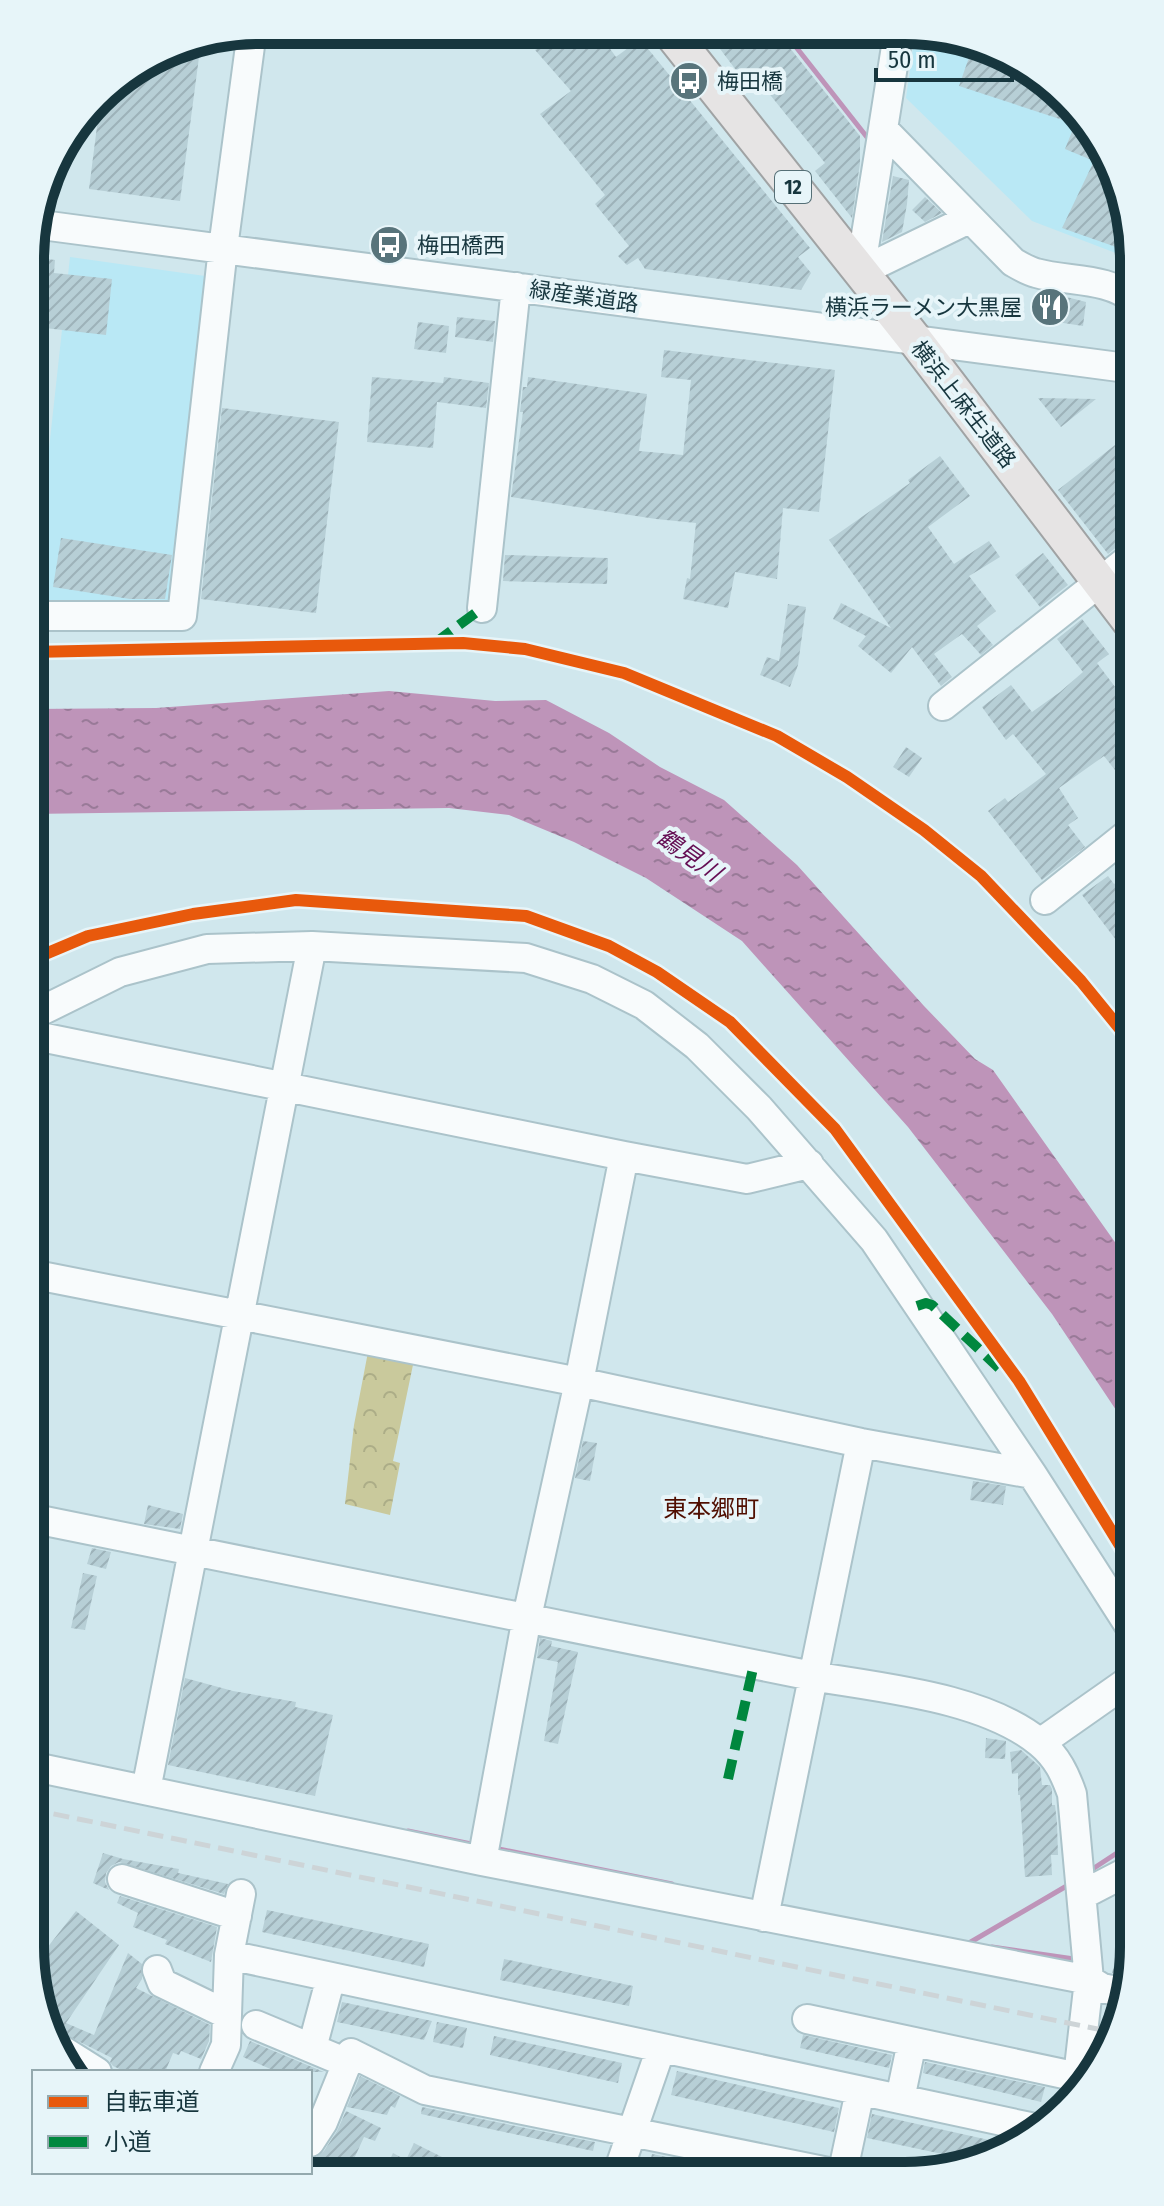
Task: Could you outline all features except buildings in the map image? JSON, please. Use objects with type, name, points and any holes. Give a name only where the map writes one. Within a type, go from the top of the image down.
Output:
[{"type":"main road","name":"横浜上麻生道路","points":[[680,44],[915,340],[1120,608]]},
{"type":"street","points":[[860,272],[896,44]]},
{"type":"street","points":[[44,616],[182,616],[223,248],[250,45]]},
{"type":"street","points":[[883,129],[1013,262],[1035,273],[1120,291]]},
{"type":"street","points":[[860,272],[969,219]]},
{"type":"street","name":"緑産業道路","points":[[47,226],[915,340],[1120,361]]},
{"type":"street","points":[[482,608],[516,287]]},
{"type":"street","points":[[943,706],[1120,566]]},
{"type":"street","points":[[1045,900],[1120,840]]},
{"type":"street","points":[[44,1010],[120,972],[207,949],[312,946],[526,958],[592,979],[644,1005],[697,1046],[759,1108],[874,1240],[1032,1474],[1120,1611]]},
{"type":"street","points":[[148,1783],[312,946]]},
{"type":"street","points":[[44,1038],[747,1179],[809,1164]]},
{"type":"street","points":[[484,1851],[527,1617],[579,1382],[624,1156]]},
{"type":"street","points":[[44,1276],[579,1382],[861,1443],[1032,1474]]},
{"type":"street","points":[[766,1908],[861,1443]]},
{"type":"street","points":[[44,1521],[812,1676],[927,1695],[1012,1725],[1040,1743],[1063,1768],[1072,1794],[1089,1980],[1078,2074]]},
{"type":"street","points":[[1040,1743],[1120,1687]]},
{"type":"street","points":[[44,1768],[148,1783],[766,1908],[1089,1980],[1102,1988],[1116,1991]]},
{"type":"street","points":[[1081,1885],[1120,1872]]},
{"type":"street","points":[[122,1879],[239,1905],[229,1955],[226,2045],[215,2070]]},
{"type":"street","points":[[229,1955],[1024,2126]]},
{"type":"street","points":[[157,1970],[162,1983],[226,2014]]},
{"type":"street","points":[[312,2048],[331,1977]]},
{"type":"street","points":[[807,2019],[912,2042],[1070,2084]]},
{"type":"street","points":[[256,2025],[347,2063]]},
{"type":"street","points":[[900,2099],[912,2042]]},
{"type":"street","points":[[622,2162],[661,2048]]},
{"type":"street","points":[[312,2139],[323,2122],[351,2053],[425,2090],[780,2162]]},
{"type":"street","points":[[76,2059],[94,2070]]},
{"type":"street","points":[[845,2162],[860,2091]]},
{"type":"shaded area","points":[[914,44],[974,55],[1024,80],[1067,117],[1098,164],[1113,204],[1120,255],[1032,221],[906,98]]},
{"type":"shaded area","points":[[70,257],[205,276],[167,610],[44,605],[44,494]]},
{"type":"green space","points":[[368,1352],[414,1360],[393,1461],[400,1463],[390,1515],[345,1504],[354,1425]]},
{"type":"water","name":"鶴見川","points":[[389,691],[495,701],[546,700],[609,733],[660,767],[724,800],[797,865],[924,1006],[975,1059],[993,1070],[1120,1249],[1120,1416],[1052,1314],[908,1127],[742,941],[646,878],[574,842],[509,815],[449,808],[44,814],[44,709],[156,708]]},
{"type":"waterway","points":[[794,44],[870,141]]},
{"type":"waterway","points":[[408,1831],[476,1845]]},
{"type":"waterway","points":[[494,1848],[672,1884]]},
{"type":"waterway","points":[[1088,1872],[1120,1851]]},
{"type":"waterway","points":[[969,1943],[1070,1884]]},
{"type":"waterway","points":[[992,1947],[1074,1959]]},
{"type":"railway","points":[[44,1812],[1103,2030]]},
{"type":"marked path","points":[[435,643],[482,608]]},
{"type":"marked path","points":[[917,1306],[932,1305],[999,1368]]},
{"type":"marked path","points":[[728,1779],[754,1664]]},
{"type":"cycle path","points":[[44,652],[463,643],[525,649],[624,673],[777,736],[847,777],[924,830],[981,876],[1081,981],[1120,1029]]},
{"type":"cycle path","points":[[44,955],[88,936],[193,914],[296,900],[526,916],[609,946],[657,972],[730,1022],[835,1129],[1019,1381],[1120,1545]]},
{"type":"place","name":"梅田橋","points":[[689,81]]},
{"type":"place","name":"梅田橋西","points":[[389,245]]},
{"type":"place","name":"横浜ラーメン大黒屋","points":[[1050,307]]},
{"type":"district","name":"東本郷町","points":[[711,1509]]}]
